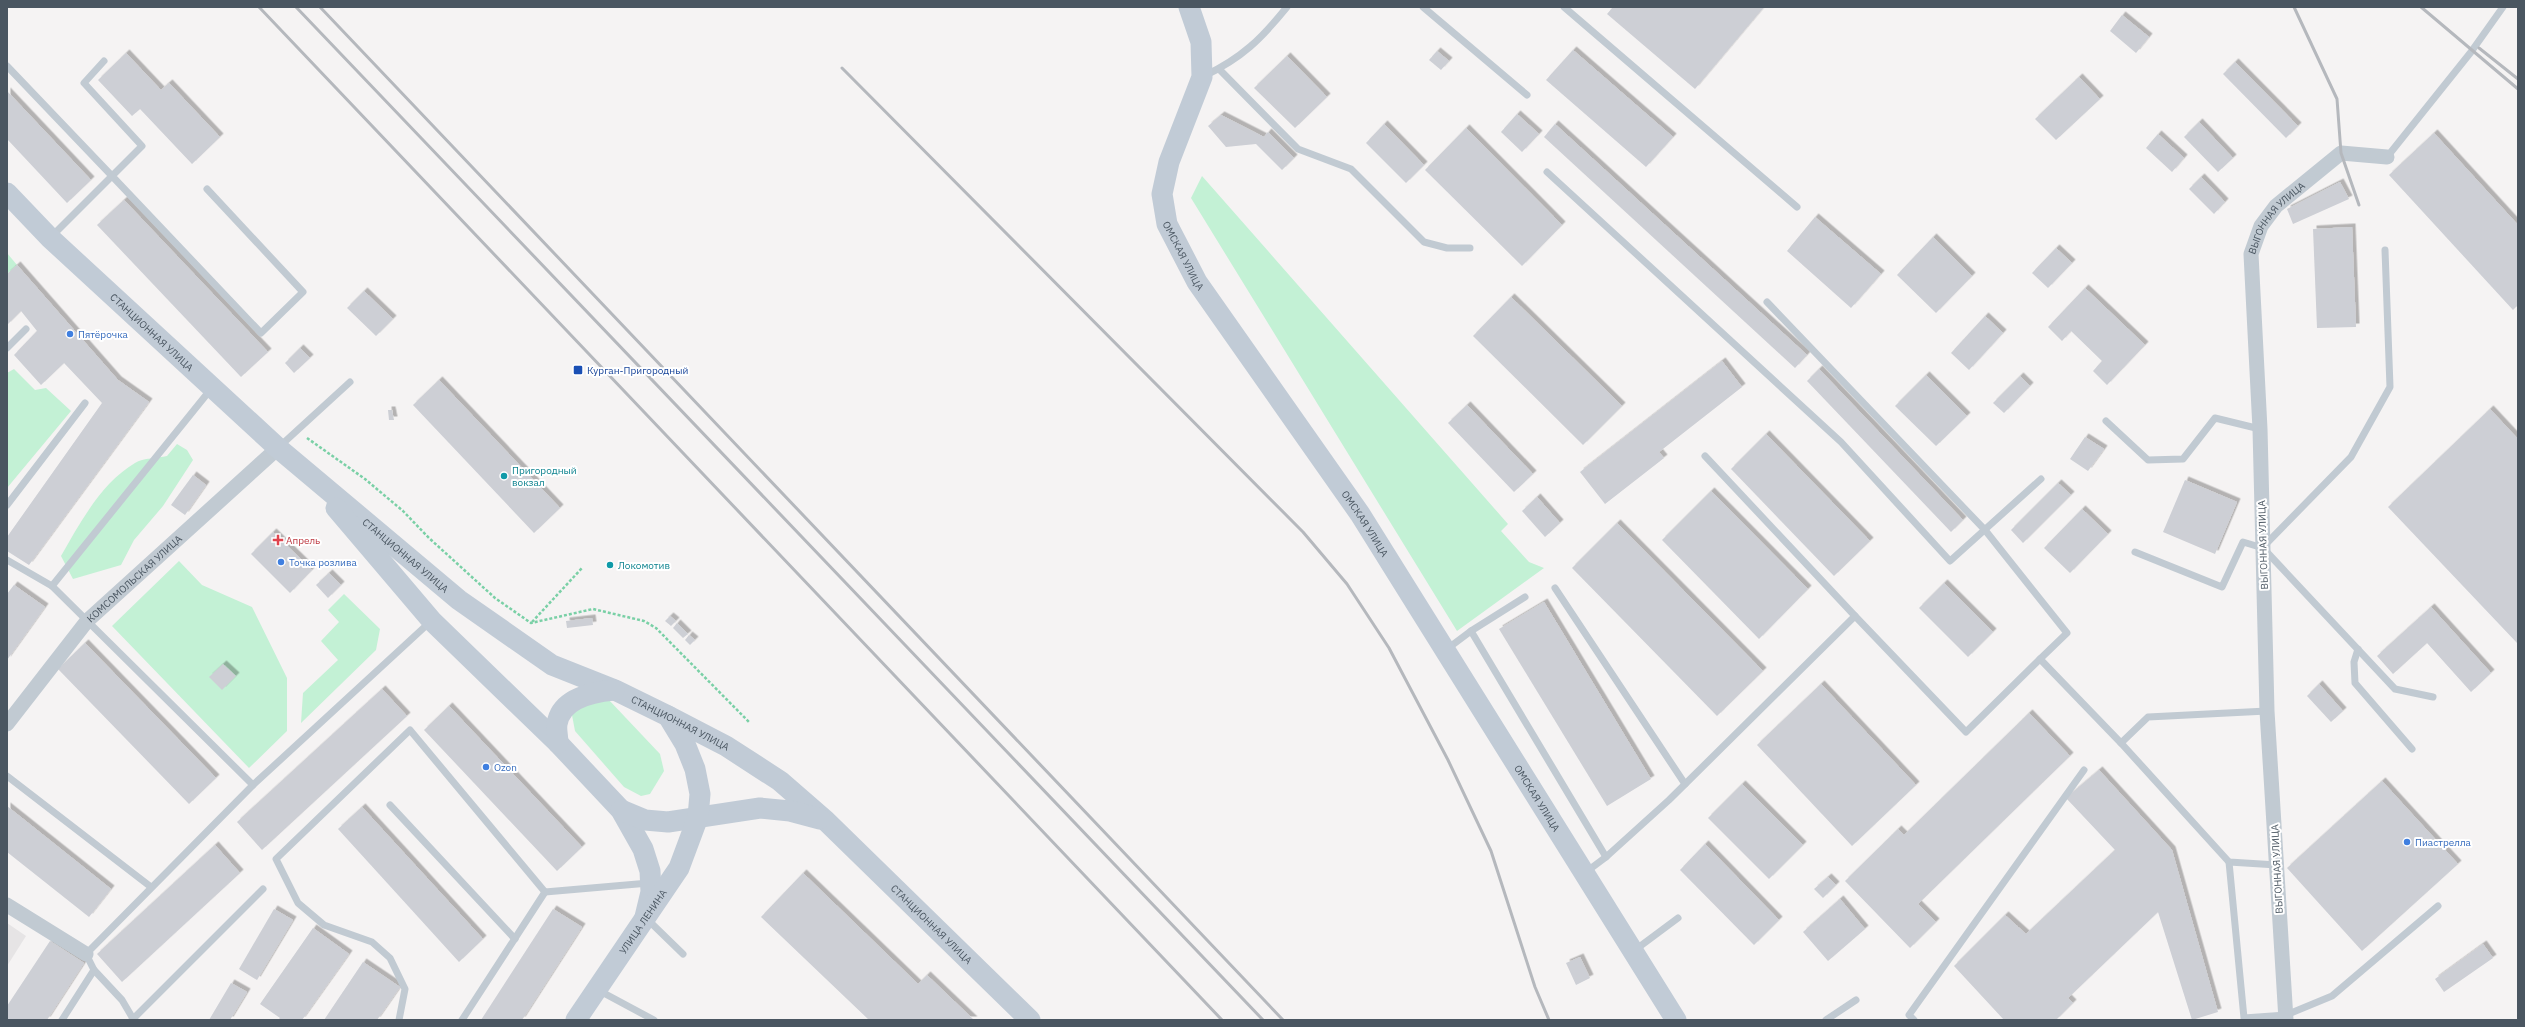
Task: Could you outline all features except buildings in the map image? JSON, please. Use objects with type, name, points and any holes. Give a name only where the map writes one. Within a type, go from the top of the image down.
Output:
[{"type":"main road","name":"ОМСКАЯ УЛИЦА","points":[[1189,7],[1211,73],[1169,162],[1162,194],[1167,224],[1197,282],[1360,514],[1586,872],[1676,1020]]},
{"type":"main road","name":"СТАНЦИОННАЯ УЛИЦА","points":[[8,195],[50,238],[211,388],[300,467],[459,600],[552,665],[615,690],[668,716],[726,746],[780,781],[826,821],[1030,1020]]},
{"type":"main road","name":"СТАНЦИОННАЯ УЛИЦА","points":[[300,467],[432,621],[558,742],[621,810],[642,849],[650,871],[651,892],[645,916]]},
{"type":"main road","points":[[558,742],[557,723],[563,710],[577,698],[591,692],[615,690]]},
{"type":"main road","name":"УЛИЦА ЛЕНИНА","points":[[576,1020],[645,916],[662,896],[679,868],[698,817],[700,794],[695,769],[685,744],[668,716]]},
{"type":"main road","points":[[621,810],[645,820],[668,822],[760,808],[790,810],[826,821]]},
{"type":"street","name":"ВЫГОННАЯ УЛИЦА","points":[[2286,1017],[2267,711],[2260,429],[2252,254],[2261,226],[2276,206],[2341,153],[2387,157]]},
{"type":"street","name":"КОМСОМОЛЬСКАЯ УЛИЦА","points":[[7,724],[87,621],[278,448]]},
{"type":"street","points":[[7,905],[86,954]]},
{"type":"lane","points":[[1287,7],[1260,40],[1211,73],[1298,149],[1351,169],[1424,242],[1447,248],[1470,248]]},
{"type":"lane","points":[[1423,7],[1527,96]]},
{"type":"lane","points":[[1564,7],[1797,207]]},
{"type":"lane","points":[[2387,157],[2471,52],[2503,7]]},
{"type":"lane","points":[[50,238],[142,146],[84,83],[104,61]]},
{"type":"lane","points":[[7,66],[261,333],[304,292],[207,188]]},
{"type":"lane","points":[[1547,172],[1841,442],[1950,561],[2041,479]]},
{"type":"lane","points":[[2263,548],[2351,457],[2390,386],[2385,250]]},
{"type":"lane","points":[[1705,456],[1966,732],[2067,633],[1985,530],[1767,302]]},
{"type":"lane","points":[[7,348],[26,329]]},
{"type":"lane","points":[[278,448],[350,382]]},
{"type":"lane","points":[[52,586],[211,388]]},
{"type":"lane","points":[[7,505],[85,402]]},
{"type":"lane","points":[[2106,421],[2148,460],[2183,459],[2215,418],[2260,429]]},
{"type":"lane","points":[[2135,552],[2222,587],[2243,542],[2263,548],[2396,689],[2433,697]]},
{"type":"lane","points":[[8,562],[52,586],[253,785]]},
{"type":"lane","points":[[1555,588],[1685,784]]},
{"type":"lane","points":[[1446,650],[1471,631],[1525,597]]},
{"type":"lane","points":[[1586,872],[1606,857],[1685,784],[1855,616]]},
{"type":"lane","points":[[263,889],[132,1019],[122,1000],[94,970],[86,954],[253,785],[432,621]]},
{"type":"lane","points":[[1471,631],[1606,857]]},
{"type":"lane","points":[[2358,648],[2354,662],[2355,683],[2412,749]]},
{"type":"lane","points":[[2040,659],[2121,743],[2230,862],[2244,1018],[2286,1017],[2332,996],[2438,906]]},
{"type":"lane","points":[[2121,743],[2148,716],[2267,711]]},
{"type":"lane","points":[[399,1020],[405,989],[390,958],[372,942],[324,925],[298,903],[276,859],[410,730],[545,892]]},
{"type":"lane","points":[[1914,1020],[1909,1015],[2084,770]]},
{"type":"lane","points":[[7,776],[151,887]]},
{"type":"lane","points":[[390,805],[515,939]]},
{"type":"lane","points":[[2230,862],[2276,865]]},
{"type":"lane","points":[[545,892],[650,882]]},
{"type":"lane","points":[[462,1020],[545,892]]},
{"type":"lane","points":[[645,916],[683,954]]},
{"type":"lane","points":[[1634,951],[1678,918]]},
{"type":"lane","points":[[62,1020],[94,970]]},
{"type":"lane","points":[[597,990],[654,1020]]},
{"type":"lane","points":[[1826,1020],[1856,1000]]},
{"type":"path","points":[[298,430],[365,478],[403,511],[429,538],[496,598],[531,623],[593,609],[644,621],[656,628],[750,723]]},
{"type":"path","points":[[531,623],[582,568]]},
{"type":"shaded area","points":[[7,923],[26,936],[7,966]]},
{"type":"green space","points":[[1202,176],[1508,524],[1501,531],[1529,562],[1544,568],[1457,631],[1191,198]]},
{"type":"green space","points":[[7,253],[17,265],[7,274]]},
{"type":"green space","points":[[14,369],[35,390],[46,388],[71,411],[7,488],[7,373]]},
{"type":"green space","points":[[177,444],[187,450],[193,460],[163,506],[134,540],[121,565],[73,579],[61,556],[92,505],[112,481],[123,471],[138,461],[167,456]]},
{"type":"green space","points":[[179,561],[202,585],[252,607],[287,678],[287,731],[249,768],[112,626]]},
{"type":"green space","points":[[344,594],[380,629],[376,650],[301,723],[303,693],[338,660],[321,641],[339,622],[328,610]]},
{"type":"green space","points":[[608,699],[660,754],[664,771],[650,794],[641,796],[624,787],[575,731],[572,715],[575,708]]},
{"type":"railway","points":[[259,7],[1222,1020]]},
{"type":"railway","points":[[296,7],[1263,1020]]},
{"type":"railway","points":[[320,7],[1283,1020]]},
{"type":"railway","points":[[2294,7],[2337,99],[2341,153],[2359,205]]},
{"type":"railway","points":[[2421,7],[2518,89]]},
{"type":"railway","points":[[2479,48],[2518,79]]},
{"type":"railway","points":[[842,68],[1303,532],[1347,584],[1389,648],[1448,760],[1491,851],[1535,987],[1549,1020]]},
{"type":"place","name":"Пятёрочка","points":[[70,334]]},
{"type":"place","name":"Курган-Пригородный","points":[[578,370]]},
{"type":"place","name":"Пригородный вокзал","points":[[504,476]]},
{"type":"place","name":"Апрель","points":[[278,540]]},
{"type":"place","name":"Точка розлива","points":[[281,562]]},
{"type":"place","name":"Локомотив","points":[[610,565]]},
{"type":"place","name":"Ozon","points":[[486,767]]},
{"type":"place","name":"Пиастрелла","points":[[2407,842]]}]
